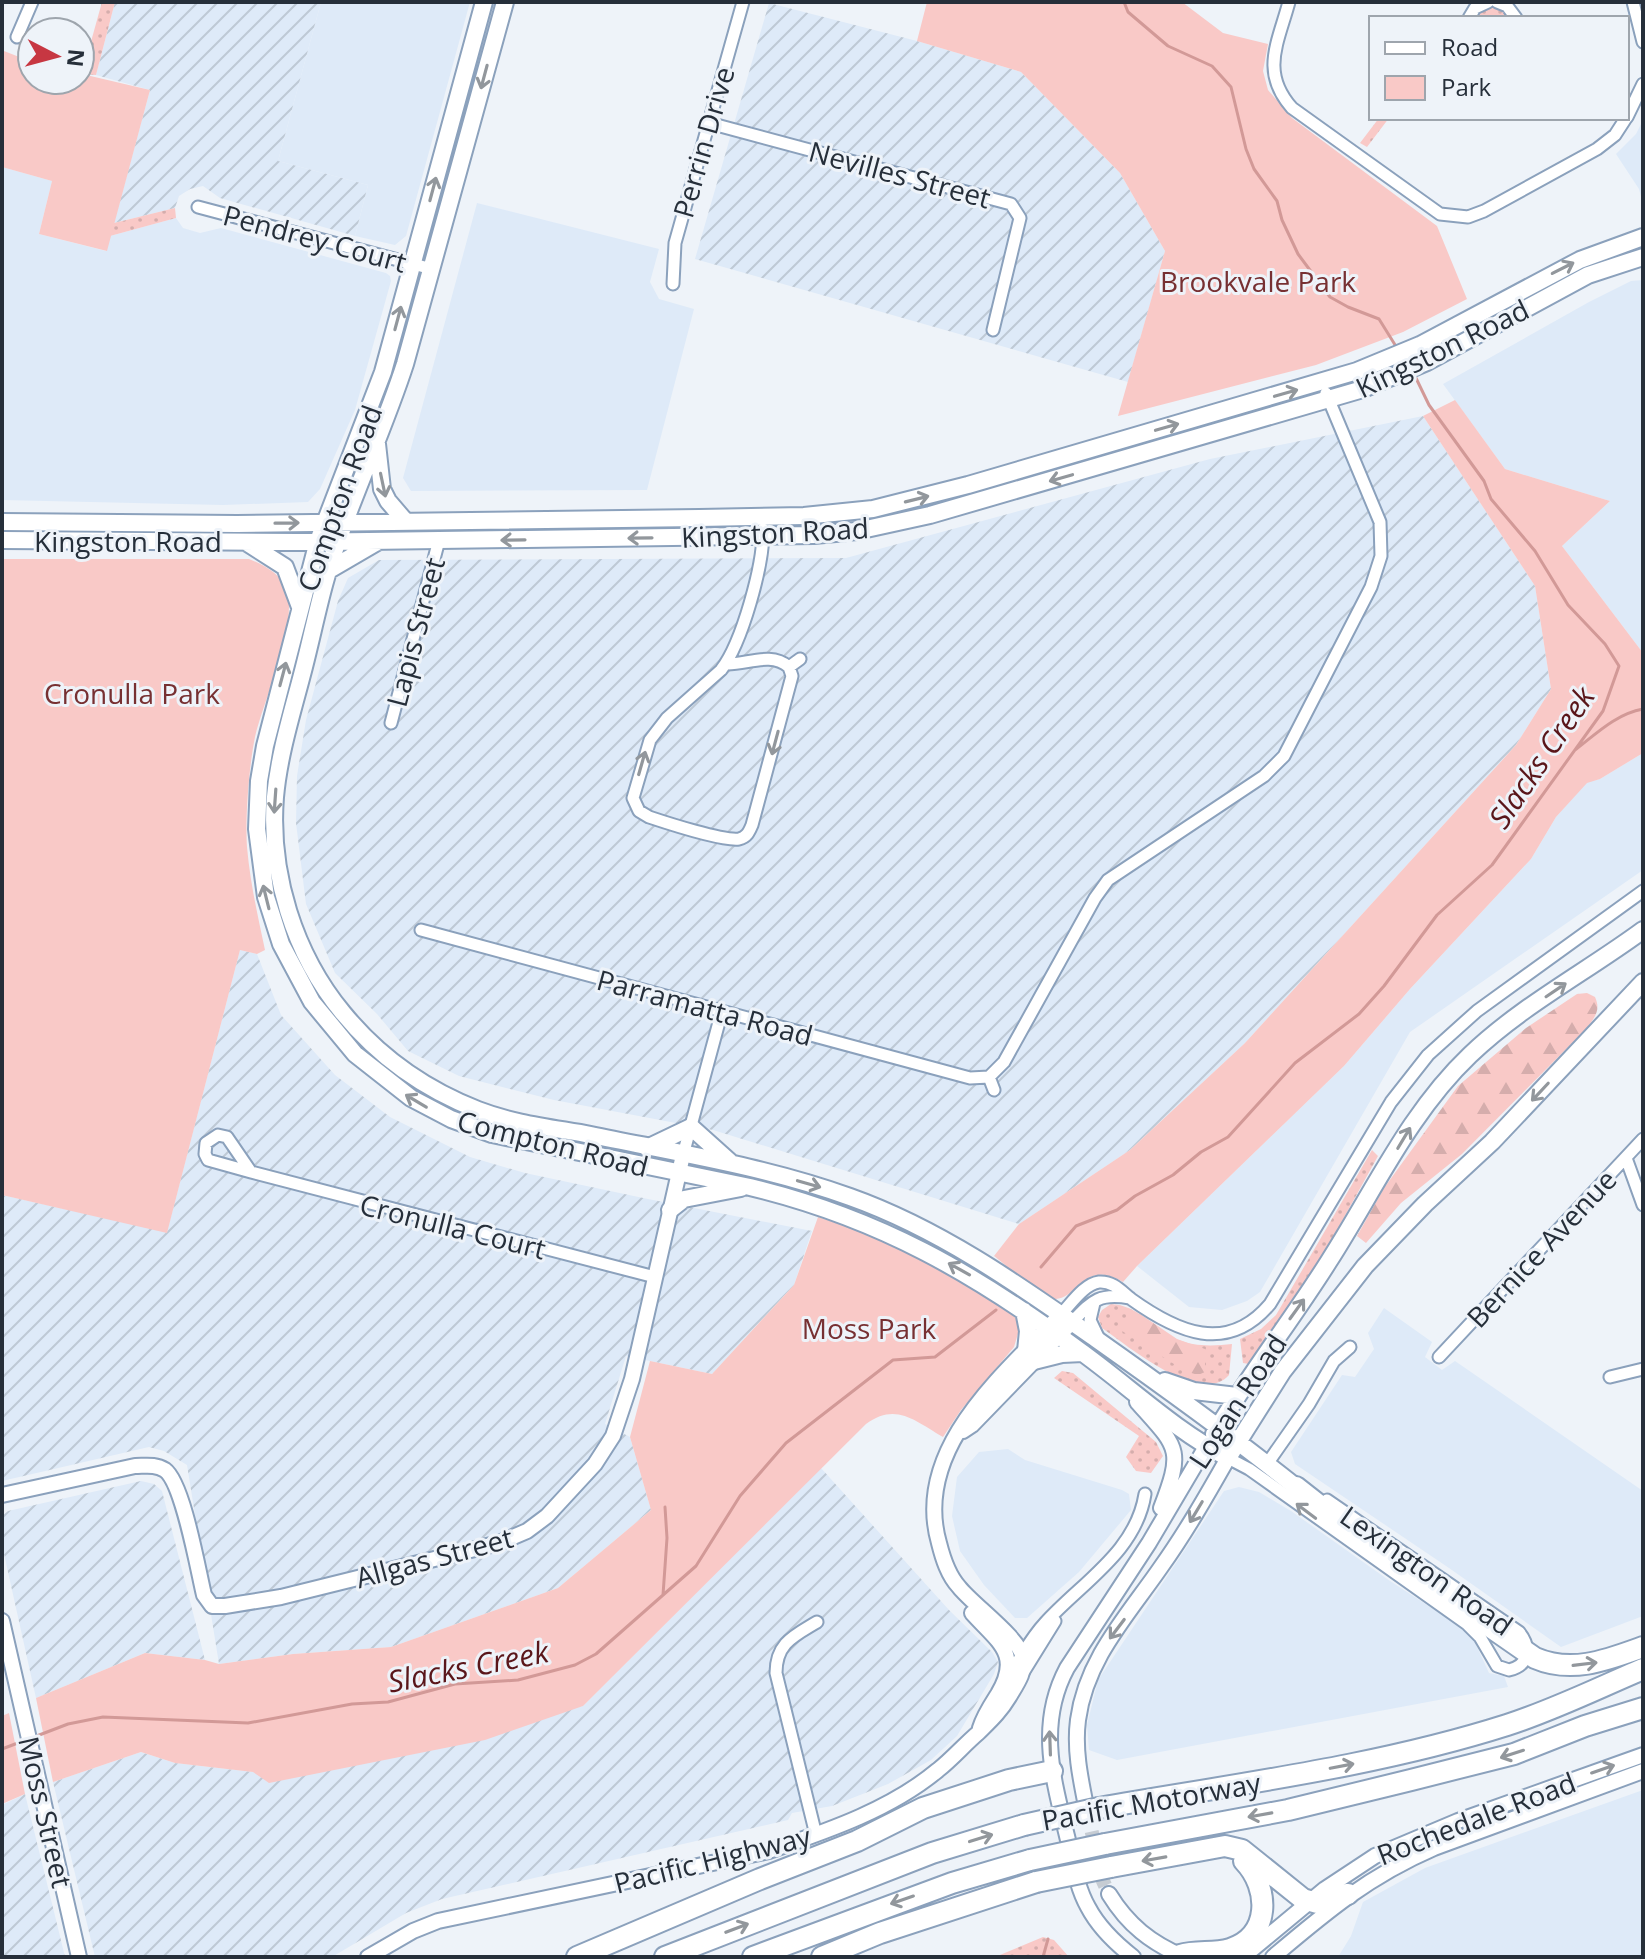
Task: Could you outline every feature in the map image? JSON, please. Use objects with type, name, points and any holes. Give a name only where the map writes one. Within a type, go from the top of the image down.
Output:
[{"type":"highway","points":[[1296,1487],[1352,1531],[1527,1654],[1556,1665],[1580,1665],[1607,1660],[1643,1647]]},
{"type":"highway","name":"Pacific Motorway","points":[[665,1957],[932,1853],[1024,1825],[1294,1775],[1442,1743],[1557,1707],[1643,1669]]},
{"type":"highway","name":"Pacific Motorway","points":[[753,1957],[952,1883],[1030,1860],[1288,1810],[1426,1777],[1514,1754],[1585,1726],[1643,1708]]},
{"type":"highway","points":[[577,1957],[857,1841],[923,1808],[1009,1780],[1052,1771]]},
{"type":"highway","points":[[822,1957],[880,1933],[1036,1882],[1225,1846],[1242,1850],[1299,1897],[1317,1903],[1348,1894]]},
{"type":"highway","points":[[1182,1956],[1193,1951],[1215,1952],[1238,1946],[1254,1932],[1263,1911],[1261,1889],[1246,1863],[1226,1853],[1197,1850]]},
{"type":"highway","points":[[1269,1873],[1274,1904],[1270,1947]]},
{"type":"main road","name":"Compton Road","points":[[484,2],[377,391],[318,541],[261,764],[257,829],[259,864],[270,915],[289,962],[312,1002],[355,1054],[411,1098],[451,1119],[514,1140],[750,1187],[843,1214],[884,1230],[971,1276],[1024,1311],[1228,1458]]},
{"type":"main road","name":"Compton Road","points":[[505,2],[405,364],[337,541],[277,778],[274,816],[284,898],[297,936],[318,978],[359,1032],[395,1065],[436,1091],[497,1117],[734,1164],[822,1188],[898,1217],[990,1267],[1239,1441]]},
{"type":"main road","name":"Kingston Road","points":[[2,522],[345,523],[763,517],[854,511],[914,500],[1322,383],[1420,345],[1580,260],[1643,237]]},
{"type":"main road","name":"Kingston Road","points":[[2,540],[378,541],[763,536],[857,531],[902,522],[1328,400],[1427,362],[1588,275],[1643,257]]},
{"type":"main road","points":[[377,442],[382,489],[406,522]]},
{"type":"main road","points":[[329,570],[378,541]]},
{"type":"main road","points":[[246,542],[285,567],[300,607]]},
{"type":"main road","name":"Logan Road","points":[[1207,1445],[1315,1284],[1408,1131],[1437,1090],[1469,1056],[1504,1026],[1638,935]]},
{"type":"main road","name":"Logan Road","points":[[1228,1458],[1300,1347],[1365,1266],[1425,1204],[1492,1142],[1643,982]]},
{"type":"main road","points":[[647,1148],[691,1127],[734,1164]]},
{"type":"main road","points":[[670,1210],[691,1197],[750,1187]]},
{"type":"main road","points":[[1024,1311],[1030,1356],[1083,1353]]},
{"type":"main road","points":[[1147,1374],[1194,1391],[1237,1396]]},
{"type":"main road","points":[[1239,1441],[1296,1487]]},
{"type":"street","name":"Perrin Drive","points":[[673,284],[676,275],[675,243],[743,2]]},
{"type":"street","points":[[1289,2],[1273,65],[1280,94],[1292,108],[1440,214],[1468,217],[1484,211],[1597,149],[1615,135],[1626,120]]},
{"type":"street","points":[[1471,9],[1488,2]]},
{"type":"street","points":[[1497,2],[1507,6],[1514,16]]},
{"type":"street","points":[[1633,2],[1643,42]]},
{"type":"street","points":[[1629,114],[1643,84]]},
{"type":"street","name":"Nevilles Street","points":[[709,123],[1011,204],[1020,218],[993,330]]},
{"type":"street","name":"Pendrey Court","points":[[198,207],[432,269]]},
{"type":"street","points":[[994,1090],[989,1077],[1004,1062],[1108,880],[1264,776],[1284,756],[1371,587],[1381,556],[1380,522],[1322,383]]},
{"type":"street","points":[[763,517],[762,553],[740,633],[726,664],[654,733],[634,791],[633,809],[658,820],[746,840],[786,703],[791,682],[789,667]]},
{"type":"street","name":"Lapis Street","points":[[391,723],[439,540]]},
{"type":"street","points":[[740,633],[747,653],[754,658],[777,660],[789,667]]},
{"type":"street","points":[[726,664],[748,662],[754,658]]},
{"type":"street","points":[[789,667],[800,659]]},
{"type":"street","name":"Logan Road","points":[[1066,1318],[1086,1289],[1095,1283],[1116,1286],[1173,1325],[1201,1334],[1232,1330],[1260,1314],[1276,1294],[1401,1088],[1428,1055],[1477,1011],[1643,891]]},
{"type":"street","name":"Parramatta Road","points":[[421,930],[970,1078],[989,1077]]},
{"type":"street","points":[[683,1155],[722,1011]]},
{"type":"street","name":"Bernice Avenue","points":[[1439,1357],[1643,1139]]},
{"type":"street","name":"Allgas Street","points":[[2,1495],[135,1466],[155,1465],[168,1472],[179,1492],[204,1595],[212,1606],[281,1597],[499,1543],[537,1524],[592,1467],[613,1436],[632,1379],[683,1155]]},
{"type":"street","points":[[1626,1158],[1643,1205]]},
{"type":"street","name":"Cronulla Court","points":[[251,1172],[655,1277]]},
{"type":"street","points":[[1025,1656],[1005,1648],[963,1604],[944,1563],[936,1535],[935,1509],[941,1472],[960,1433],[972,1425],[1066,1318],[1096,1299],[1110,1295],[1130,1298]]},
{"type":"street","points":[[1096,1299],[1090,1320],[1102,1343]]},
{"type":"street","points":[[1267,1464],[1309,1404],[1334,1361],[1350,1347]]},
{"type":"street","points":[[1610,1377],[1643,1369]]},
{"type":"street","points":[[1118,1380],[1168,1437],[1176,1451],[1173,1477],[1149,1543]]},
{"type":"street","name":"Logan Road","points":[[1133,1957],[1102,1928],[1082,1896],[1052,1771],[1049,1722],[1059,1683],[1149,1543],[1207,1445]]},
{"type":"street","name":"Logan Road","points":[[1093,1810],[1080,1771],[1078,1719],[1086,1687],[1098,1658],[1182,1535],[1228,1458]]},
{"type":"street","name":"Lexington Road","points":[[1228,1458],[1249,1469],[1467,1624],[1480,1637],[1497,1666],[1506,1670],[1515,1669],[1522,1665],[1527,1654]]},
{"type":"street","points":[[1014,1681],[1025,1656],[1045,1626],[1102,1570],[1121,1545],[1142,1513],[1145,1494]]},
{"type":"street","points":[[957,1586],[1018,1645],[1025,1656]]},
{"type":"street","name":"Moss Street","points":[[2,1621],[79,1957]]},
{"type":"street","points":[[816,1835],[776,1673],[776,1659],[793,1636],[817,1622]]},
{"type":"street","points":[[1003,1631],[1020,1635],[1045,1626]]},
{"type":"street","points":[[1005,1648],[1014,1681]]},
{"type":"street","name":"Pacific Highway","points":[[368,1957],[413,1931],[438,1921],[769,1851],[816,1835],[874,1810],[919,1784],[991,1723],[1014,1681]]},
{"type":"street","name":"Rochedale Road","points":[[1270,1947],[1311,1901],[1350,1871],[1398,1846],[1458,1821],[1643,1755]]},
{"type":"street","points":[[1052,1771],[1080,1771]]},
{"type":"street","name":"Rochedale Road","points":[[1243,1957],[1294,1940],[1348,1894],[1434,1848],[1643,1771]]},
{"type":"street","points":[[1109,1894],[1150,1941],[1182,1956]]},
{"type":"street","points":[[1286,1957],[1294,1940]]},
{"type":"shaded area","points":[[115,2],[321,2],[278,161],[368,185],[355,236],[220,198],[203,186],[179,196],[175,208],[114,223],[150,90],[96,75]]},
{"type":"shaded area","points":[[321,2],[470,2],[406,236],[395,245],[355,236],[368,185],[278,161]]},
{"type":"shaded area","points":[[769,3],[917,41],[1021,72],[1120,173],[1165,251],[1128,382],[695,259]]},
{"type":"shaded area","points":[[1643,120],[1643,204],[1639,189],[1616,154],[1636,134]]},
{"type":"shaded area","points":[[2,167],[52,181],[39,234],[106,251],[110,236],[176,218],[183,228],[200,233],[221,228],[390,276],[355,410],[320,489],[308,502],[223,505],[2,500]]},
{"type":"shaded area","points":[[477,203],[659,249],[650,282],[659,299],[694,309],[647,490],[411,491],[403,478]]},
{"type":"shaded area","points":[[1643,280],[1643,653],[1562,546],[1610,501],[1505,469],[1443,384],[1589,302],[1631,281]]},
{"type":"shaded area","points":[[1423,416],[1535,586],[1551,689],[1516,745],[1245,1043],[1130,1150],[1019,1224],[713,1130],[554,1100],[459,1076],[408,1051],[377,1014],[335,973],[306,904],[296,823],[297,776],[306,720],[338,601],[348,578],[379,560],[846,558],[1210,459]]},
{"type":"shaded area","points":[[1643,753],[1643,870],[1410,1032],[1260,1292],[1247,1301],[1222,1310],[1189,1307],[1137,1266],[1344,1066],[1410,989],[1531,859],[1556,817],[1587,782],[1600,779]]},
{"type":"shaded area","points":[[240,950],[257,954],[281,1015],[335,1075],[390,1117],[470,1157],[525,1173],[812,1231],[794,1285],[712,1374],[626,1356],[605,1424],[630,1437],[651,1510],[558,1588],[391,1647],[293,1654],[219,1664],[187,1465],[164,1451],[149,1447],[2,1481],[2,1195],[167,1232]]},
{"type":"shaded area","points":[[1384,1308],[1432,1342],[1425,1357],[1442,1370],[1455,1361],[1643,1491],[1643,1616],[1561,1647],[1295,1464],[1291,1452],[1342,1375],[1355,1377],[1374,1349],[1368,1333]]},
{"type":"shaded area","points":[[1008,1449],[1025,1460],[1122,1490],[1129,1494],[1131,1510],[1079,1572],[1027,1618],[1015,1618],[984,1585],[960,1551],[952,1516],[957,1477],[979,1452]]},
{"type":"shaded area","points":[[821,1468],[998,1662],[957,1736],[931,1760],[888,1784],[832,1806],[792,1813],[788,1820],[442,1899],[406,1913],[332,1957],[95,1957],[53,1782],[141,1752],[175,1763],[253,1772],[583,1706]]},
{"type":"shaded area","points":[[141,1481],[154,1484],[162,1491],[205,1660],[145,1653],[36,1698],[2,1545],[2,1516],[8,1511]]},
{"type":"shaded area","points":[[1239,1487],[1259,1492],[1291,1511],[1455,1623],[1473,1638],[1489,1673],[1504,1676],[1508,1687],[1117,1760],[1089,1750],[1087,1725],[1098,1680],[1224,1491]]},
{"type":"shaded area","points":[[1643,1790],[1643,1957],[1338,1957],[1351,1936],[1363,1902],[1425,1868]]},
{"type":"shaded area","points":[[25,1794],[65,1957],[2,1957],[2,1805]]},
{"type":"green space","points":[[102,2],[115,2],[96,75],[96,24]]},
{"type":"green space","name":"Brookvale Park","points":[[927,2],[1182,2],[1223,33],[1268,44],[1263,71],[1268,90],[1292,118],[1437,226],[1467,299],[1403,332],[1316,365],[1118,416],[1165,251],[1120,173],[1021,72],[917,41]]},
{"type":"green space","points":[[1488,7],[1500,9],[1507,16],[1477,16]]},
{"type":"green space","points":[[2,47],[16,56],[16,96],[96,96],[96,77],[150,90],[107,251],[39,234],[52,181],[2,167]]},
{"type":"green space","points":[[1377,120],[1387,120],[1367,147],[1360,143]]},
{"type":"green space","points":[[175,208],[176,218],[110,236],[114,223]]},
{"type":"green space","points":[[1455,400],[1505,469],[1610,501],[1562,546],[1643,653],[1643,753],[1600,779],[1587,783],[1556,817],[1531,859],[1410,989],[1344,1066],[1123,1282],[1097,1275],[1059,1299],[1045,1296],[994,1256],[1019,1224],[1130,1150],[1245,1043],[1516,745],[1551,689],[1535,586],[1423,416]]},
{"type":"green space","name":"Cronulla Park","points":[[2,559],[249,559],[278,577],[288,594],[287,627],[255,737],[248,792],[248,860],[265,950],[257,954],[240,950],[167,1233],[2,1195]]},
{"type":"green space","points":[[1587,993],[1595,997],[1597,1010],[1587,1028],[1462,1154],[1401,1203],[1366,1243],[1357,1236],[1384,1188],[1458,1086],[1526,1028],[1577,994]]},
{"type":"green space","points":[[1372,1150],[1378,1156],[1315,1270],[1249,1364],[1243,1363],[1240,1339],[1261,1329],[1276,1315]]},
{"type":"green space","name":"Moss Park","points":[[818,1217],[885,1239],[938,1263],[1013,1313],[1020,1327],[1014,1347],[961,1410],[943,1437],[914,1420],[896,1414],[887,1414],[866,1424],[583,1706],[485,1740],[269,1783],[253,1772],[175,1763],[141,1752],[53,1782],[36,1698],[145,1653],[219,1664],[293,1654],[391,1647],[558,1588],[651,1510],[630,1437],[650,1361],[712,1374],[794,1285]]},
{"type":"green space","points":[[1111,1304],[1129,1308],[1183,1342],[1232,1344],[1229,1375],[1217,1383],[1201,1384],[1183,1379],[1146,1359],[1102,1328],[1098,1317]]},
{"type":"green space","points":[[1140,1314],[1177,1339],[1205,1349],[1205,1372],[1198,1375],[1185,1371],[1122,1331],[1123,1319]]},
{"type":"green space","points":[[1062,1371],[1073,1373],[1156,1442],[1163,1456],[1151,1473],[1136,1471],[1126,1457],[1139,1436],[1054,1378]]},
{"type":"green space","points":[[9,1713],[25,1794],[2,1804],[2,1716]]},
{"type":"green space","points":[[1043,1937],[1054,1940],[1069,1957],[995,1957]]},
{"type":"waterway","name":"Slacks Creek","points":[[1124,2],[1128,12],[1168,46],[1212,66],[1231,87],[1254,169],[1277,201],[1298,254],[1330,297],[1379,319],[1397,348]]},
{"type":"waterway","name":"Slacks Creek","points":[[1041,1267],[1076,1226],[1117,1210],[1228,1137],[1295,1063],[1359,1014],[1437,915],[1492,865],[1603,711],[1619,666],[1605,644],[1568,605],[1535,551],[1491,499],[1484,481],[1429,405],[1414,374]]},
{"type":"waterway","points":[[1575,750],[1615,720],[1643,709]]},
{"type":"waterway","name":"Slacks Creek","points":[[34,1737],[68,1724],[103,1717],[248,1723],[352,1704],[388,1702],[455,1684],[518,1680],[575,1665],[596,1654],[696,1566],[740,1496],[786,1443],[893,1360],[935,1357],[996,1310]]},
{"type":"waterway","points":[[663,1595],[667,1538],[665,1507]]},
{"type":"waterway","name":"Slacks Creek","points":[[2,1749],[23,1741]]},
{"type":"waterway","points":[[1043,1957],[1048,1939]]},
{"type":"tunnel","points":[[1087,1811],[1103,1881],[1109,1894]]}]
